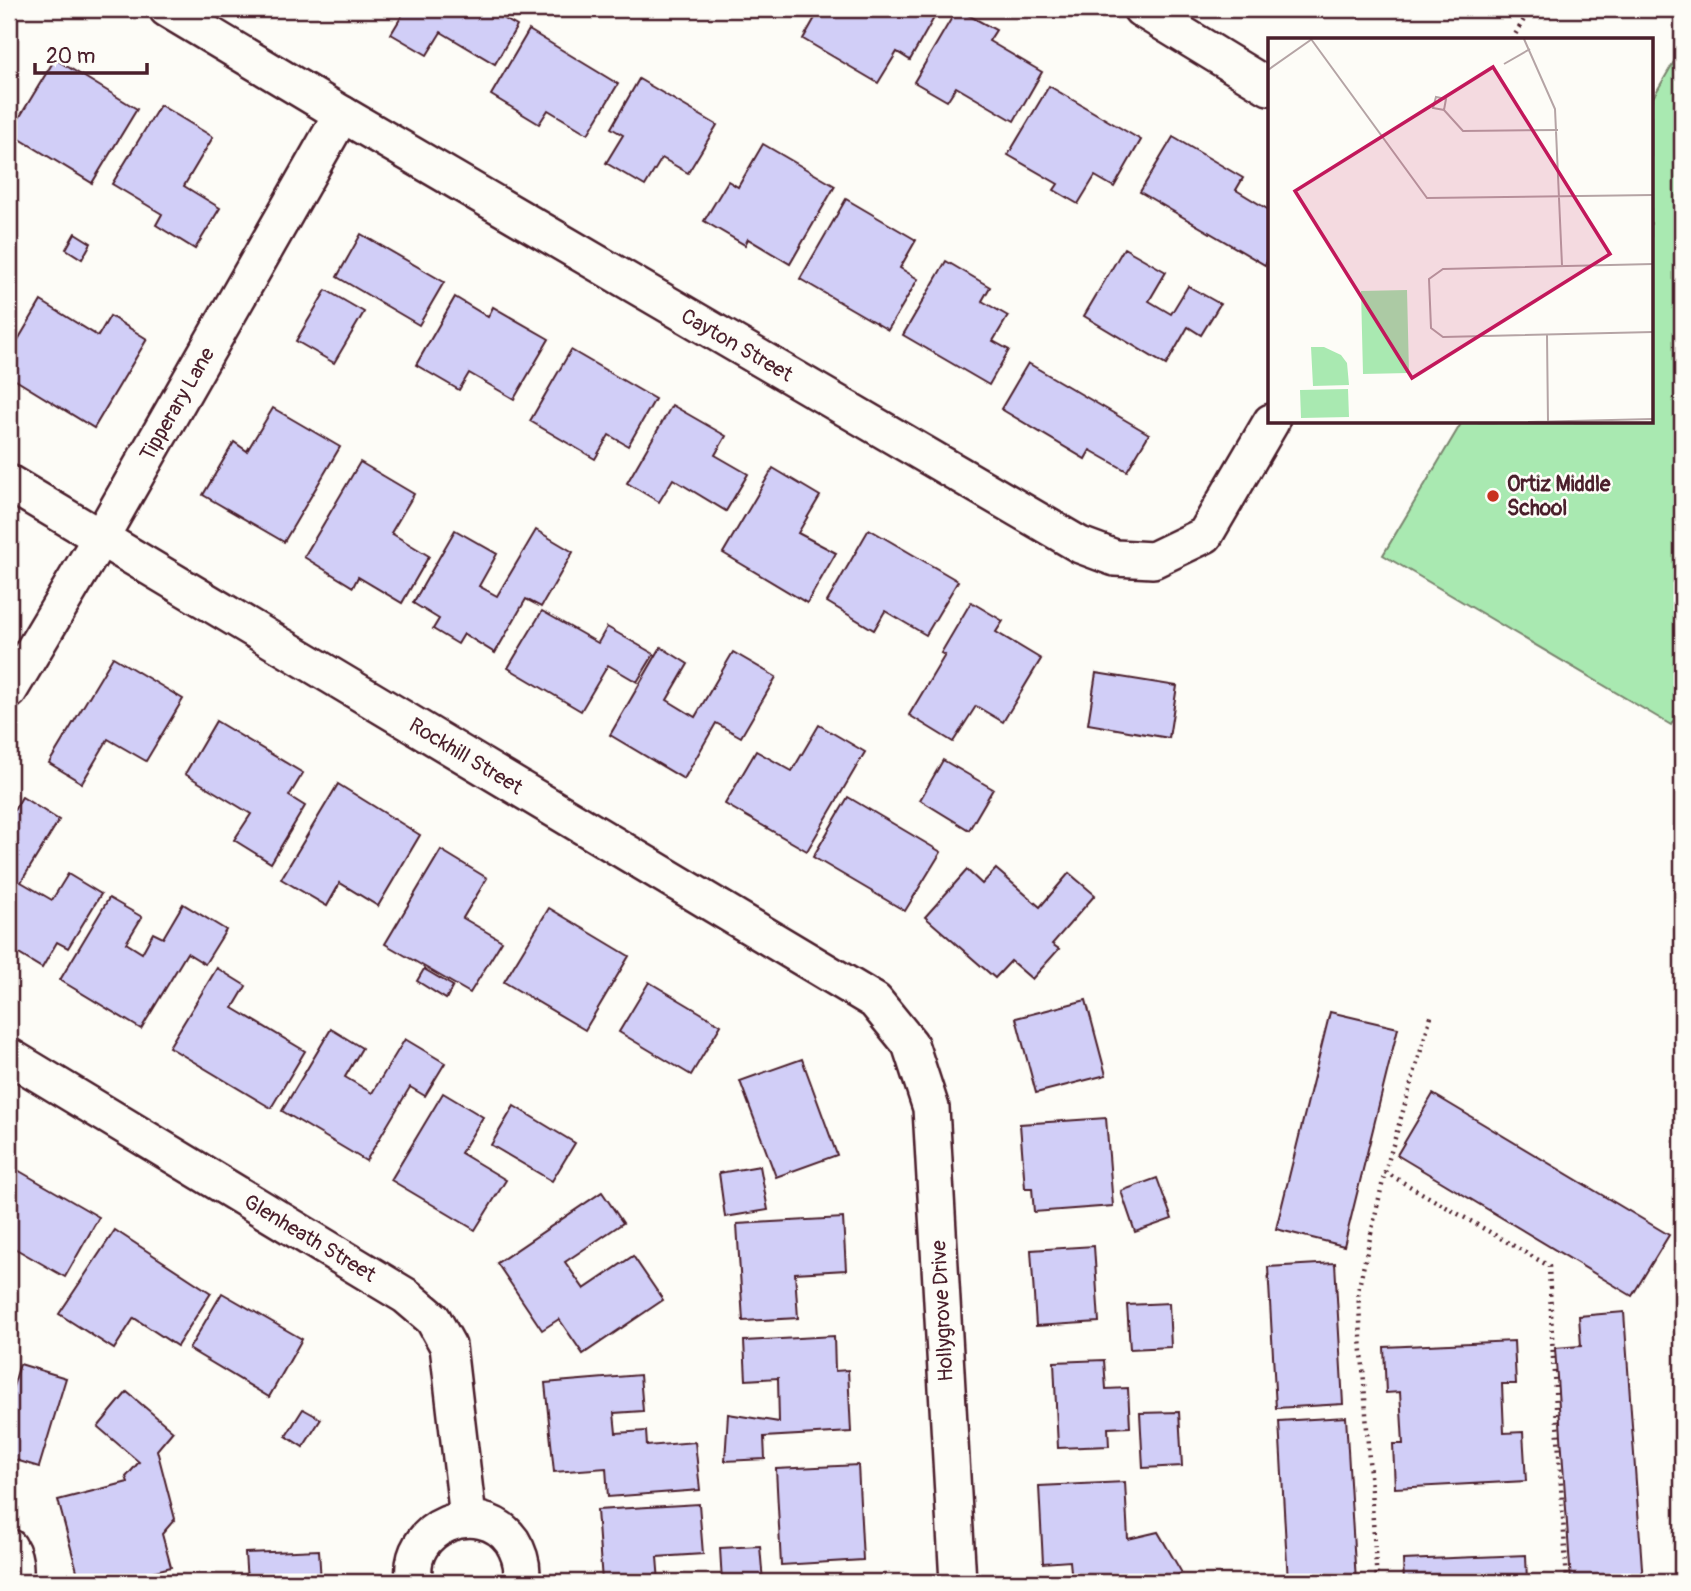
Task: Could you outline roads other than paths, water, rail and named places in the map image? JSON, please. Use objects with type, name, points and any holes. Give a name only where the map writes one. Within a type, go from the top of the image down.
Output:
[{"type":"street","name":"Cayton Street","points":[[167,9],[1080,545],[1115,558],[1153,560],[1205,535],[1270,424]]},
{"type":"street","points":[[1141,9],[1268,86]]},
{"type":"street","name":"Tipperary Lane","points":[[9,691],[101,537],[342,114]]},
{"type":"street","name":"Rockhill Street","points":[[9,484],[875,1001],[910,1044]]},
{"type":"street","name":"Hollygrove Drive","points":[[910,1044],[931,1108],[958,1582]]},
{"type":"street","name":"Glenheath Street","points":[[9,1056],[406,1296],[433,1319],[448,1346],[468,1518]]},
{"type":"street","points":[[415,1582],[413,1573],[417,1552],[429,1534],[447,1522],[468,1518],[489,1522],[507,1534],[519,1552],[523,1573],[521,1582]]},
{"type":"street","points":[[9,1546],[16,1571],[13,1582]]},
{"type":"place","name":"Ortiz Middle School","points":[[1493,496]]}]
